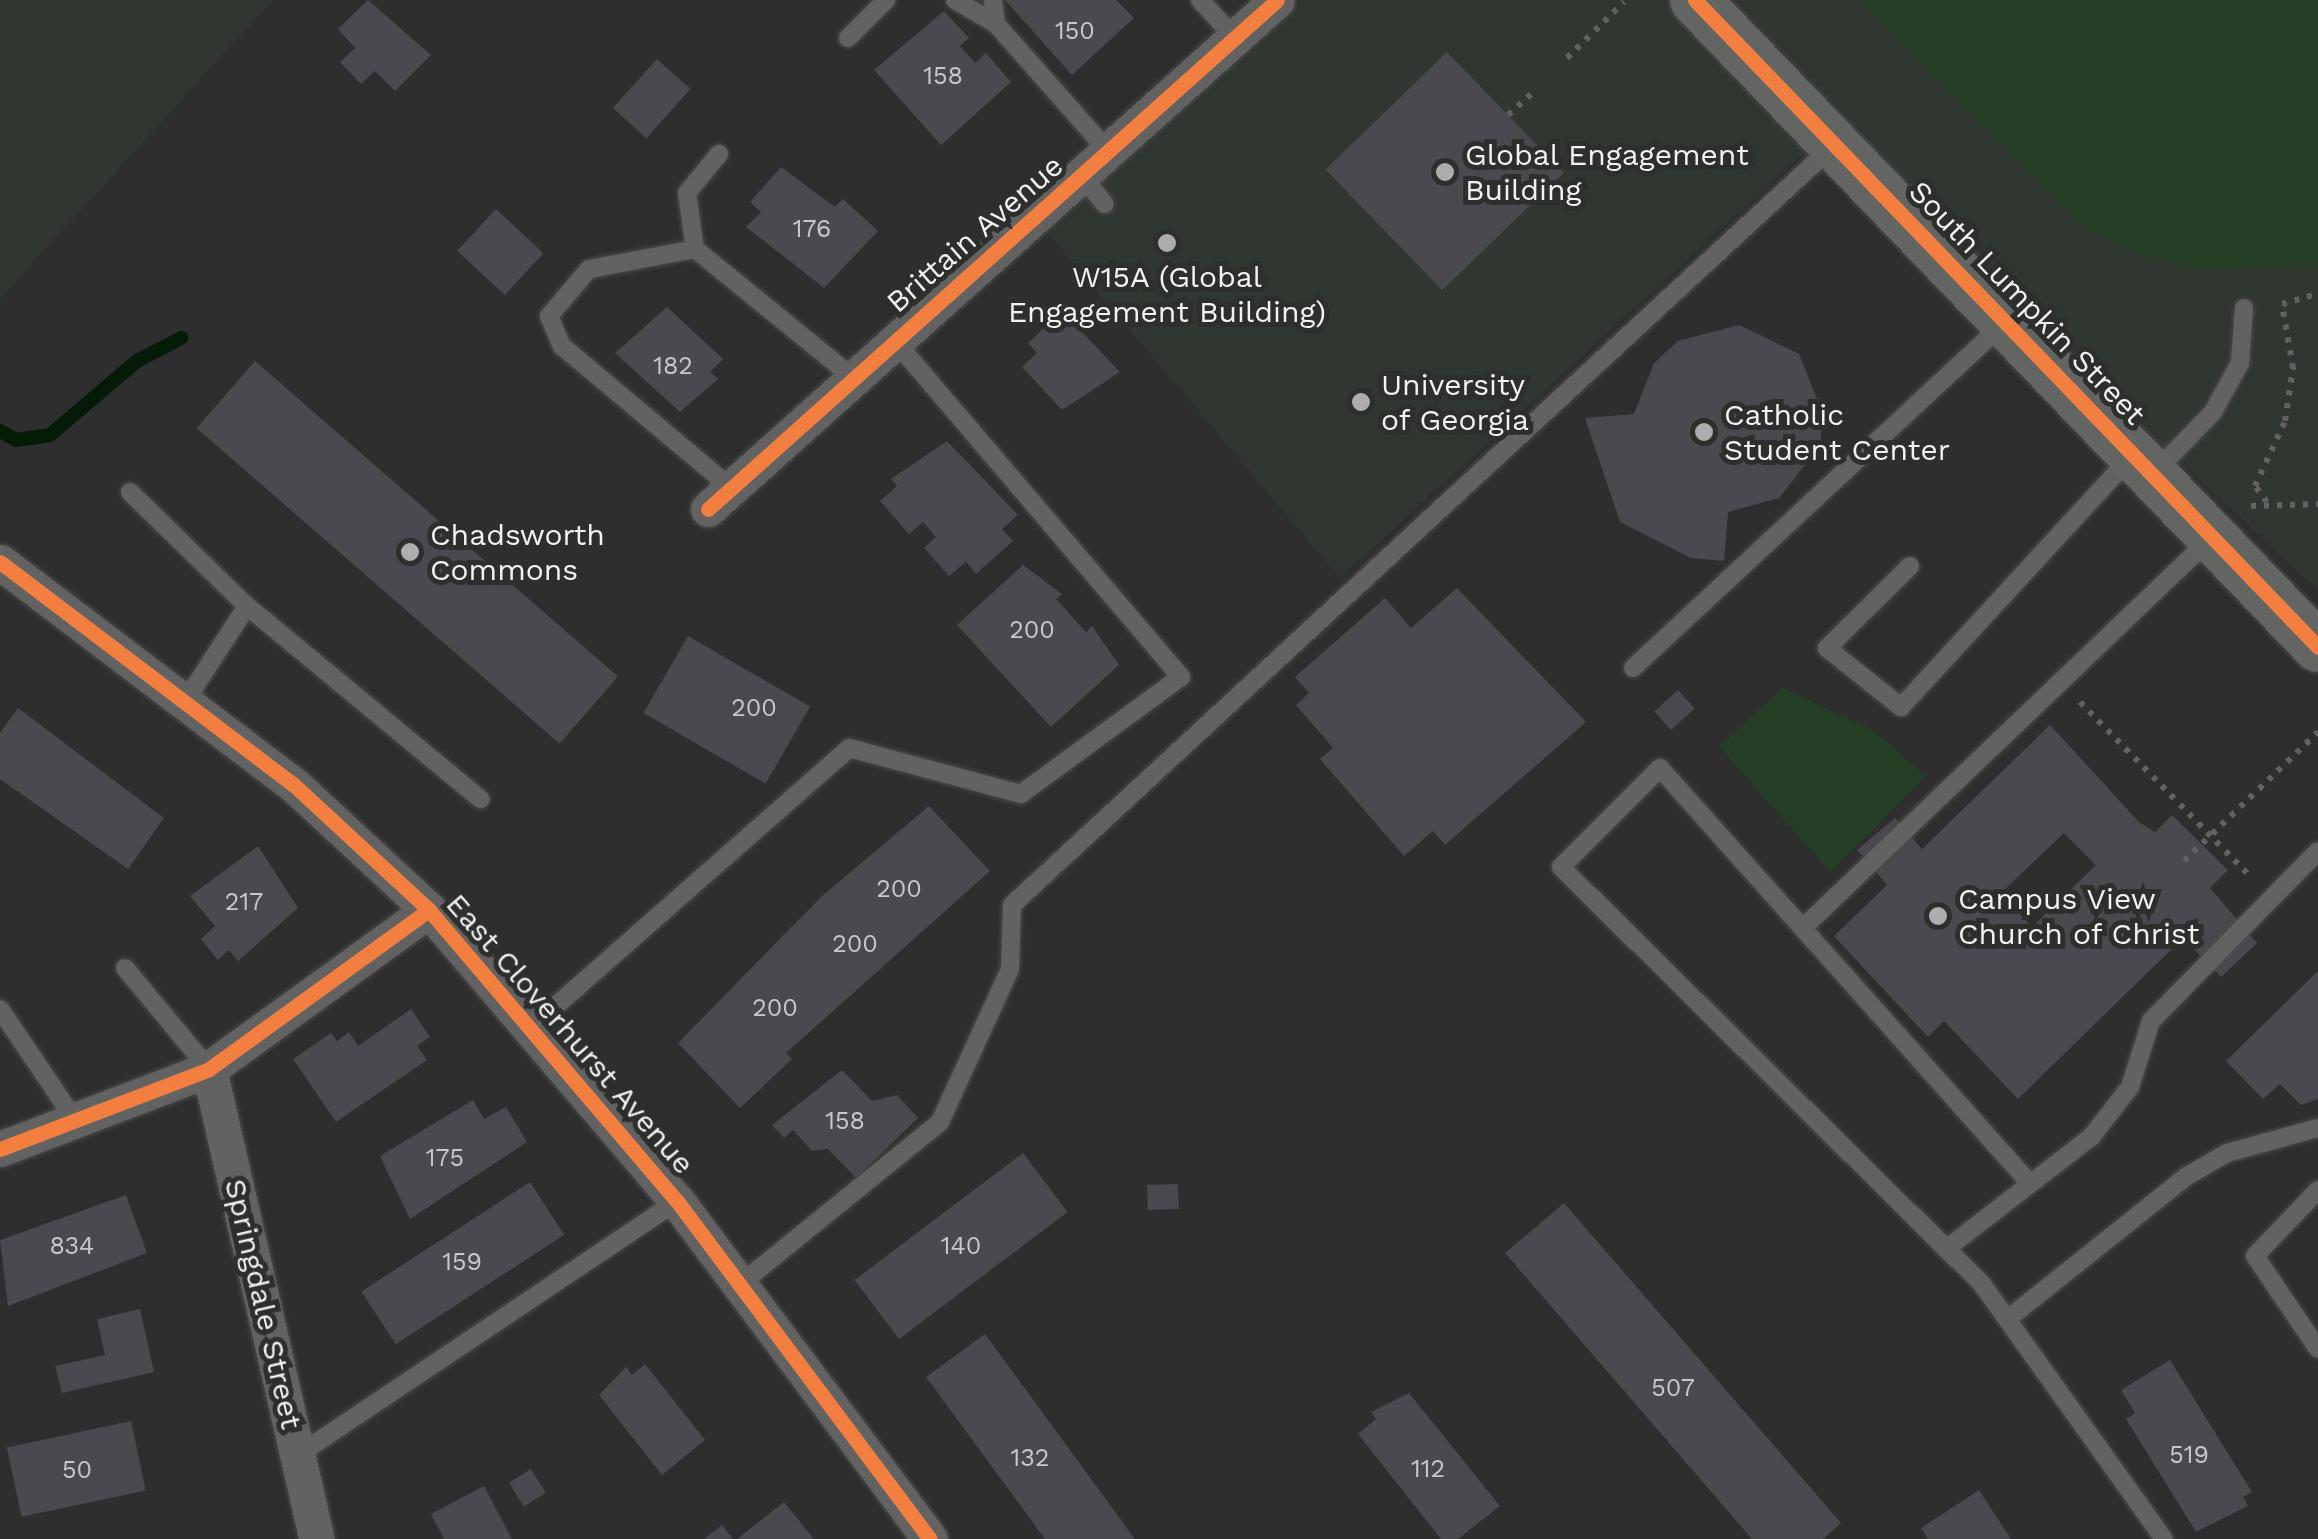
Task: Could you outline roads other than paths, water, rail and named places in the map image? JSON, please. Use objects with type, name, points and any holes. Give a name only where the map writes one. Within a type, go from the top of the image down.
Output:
[{"type":"main road","name":"South Lumpkin Street","points":[[1695,0],[2144,464],[2230,522],[2318,646]]},
{"type":"street","name":"Brittain Avenue","points":[[719,499],[1277,0]]},
{"type":"street","name":"East Cloverhurst Avenue","points":[[0,562],[186,700],[429,910],[534,1025],[676,1201],[930,1539]]},
{"type":"street","points":[[0,1149],[209,1069],[429,910]]},
{"type":"street","name":"Springdale Street","points":[[209,1069],[317,1539]]},
{"type":"lane","points":[[848,38],[886,0]]},
{"type":"lane","points":[[955,0],[996,24],[1109,152]]},
{"type":"lane","points":[[993,0],[996,24]]},
{"type":"lane","points":[[1200,0],[1234,37]]},
{"type":"lane","points":[[739,1285],[940,1122],[1010,970],[1012,905],[1473,483],[1836,143]]},
{"type":"lane","points":[[719,154],[687,193],[695,249],[854,378]]},
{"type":"lane","points":[[1082,176],[1105,204]]},
{"type":"lane","points":[[695,249],[589,268],[550,316],[562,346],[719,499]]},
{"type":"lane","points":[[1910,566],[1828,648],[1901,707],[2144,464],[2214,412],[2240,363],[2244,308]]},
{"type":"lane","points":[[1634,668],[2006,321]]},
{"type":"lane","points":[[534,1025],[849,748],[1022,794],[1181,678],[896,341]]},
{"type":"lane","points":[[130,492],[246,606],[480,799]]},
{"type":"lane","points":[[1806,926],[2230,522]]},
{"type":"lane","points":[[186,700],[246,606]]},
{"type":"lane","points":[[2026,1180],[1806,926],[1660,768],[1561,867],[1946,1250],[2009,1318],[2164,1539]]},
{"type":"lane","points":[[1946,1250],[2026,1180],[2092,1136],[2130,1087],[2151,1020],[2318,851]]},
{"type":"lane","points":[[125,968],[209,1069]]},
{"type":"lane","points":[[0,1009],[75,1120]]},
{"type":"lane","points":[[2009,1318],[2187,1176],[2227,1153],[2318,1128]]},
{"type":"lane","points":[[2318,1190],[2255,1256],[2318,1350]]},
{"type":"lane","points":[[298,1455],[676,1201]]},
{"type":"waterway","points":[[0,431],[16,440],[50,435],[137,361],[181,338]]},
{"type":"place","name":"Global Engagement Building","points":[[1445,172]]},
{"type":"place","name":"W15A (Global Engagement Building)","points":[[1167,243]]},
{"type":"place","name":"University of Georgia","points":[[1361,402]]},
{"type":"place","name":"Catholic Student Center","points":[[1704,432]]},
{"type":"place","name":"Chadsworth Commons","points":[[410,552]]},
{"type":"place","name":"Campus View Church of Christ","points":[[1938,916]]}]
